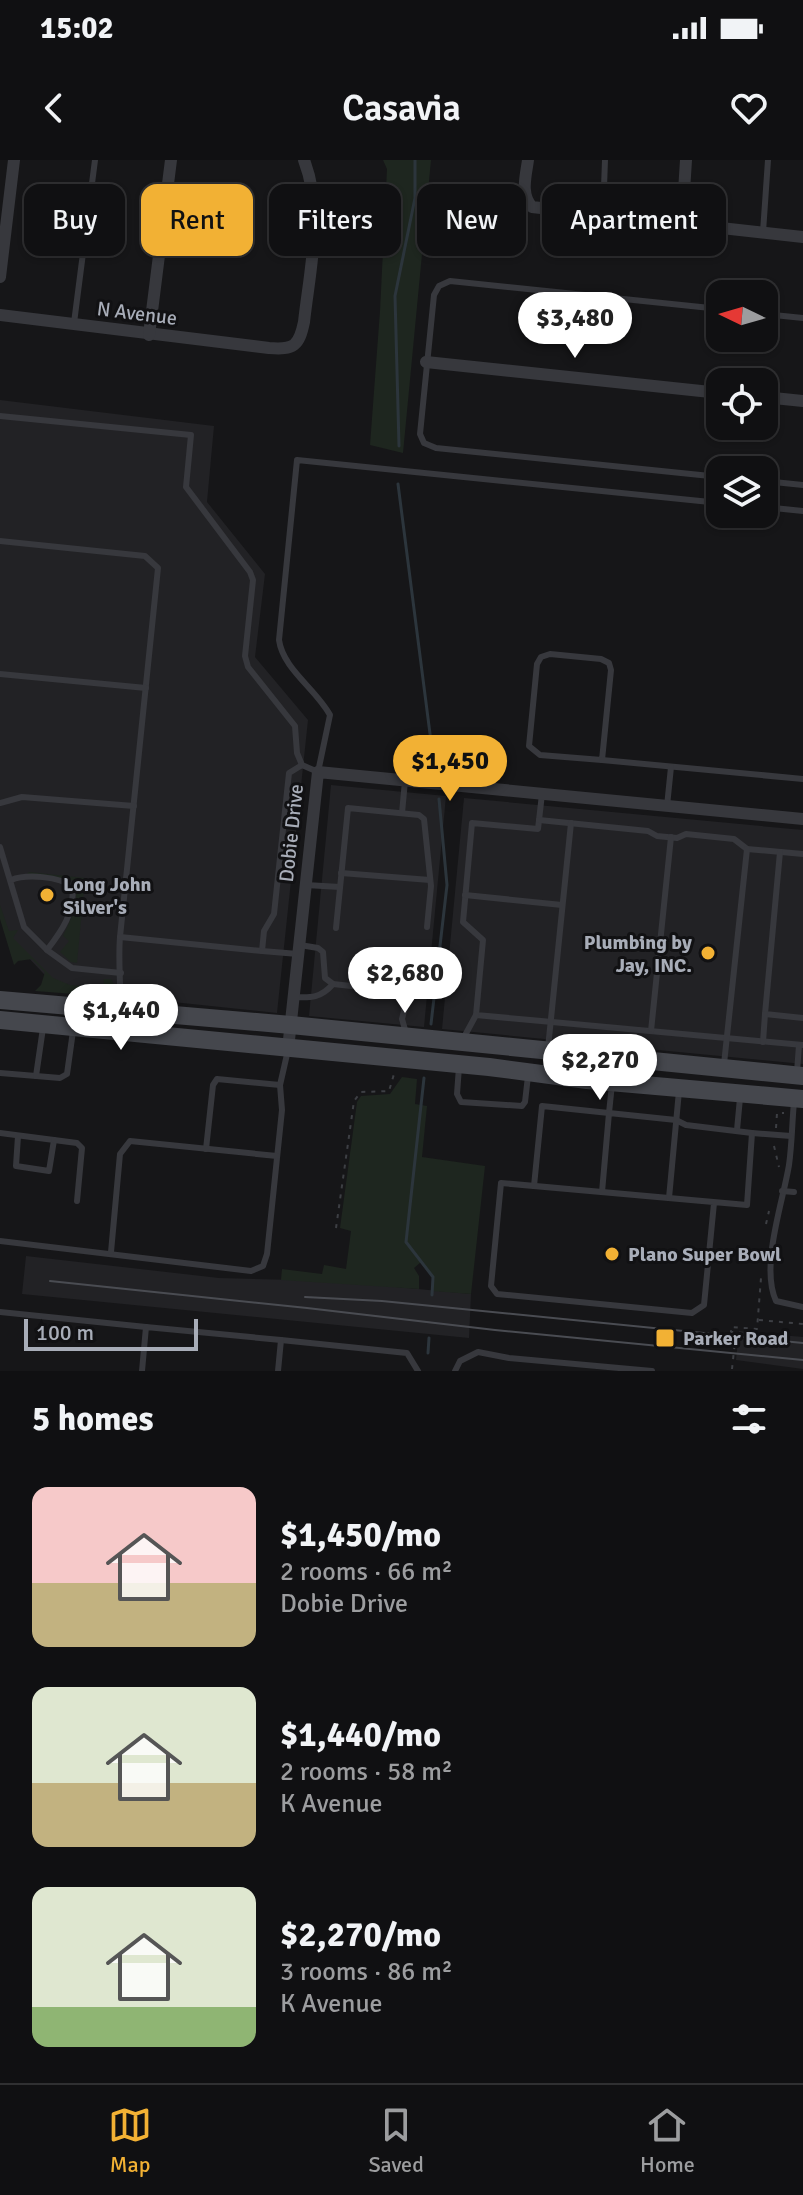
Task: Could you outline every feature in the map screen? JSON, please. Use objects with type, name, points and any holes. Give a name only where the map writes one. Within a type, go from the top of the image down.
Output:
[{"type":"main road","points":[[0,1000],[120,1011],[800,1076],[799,1099],[0,1020],[0,1000]]},
{"type":"main road","points":[[459,1065],[461,1042]]},
{"type":"main road","points":[[612,1082],[615,1059]]},
{"type":"street","points":[[0,277],[14,160]]},
{"type":"street","points":[[149,335],[171,160]]},
{"type":"street","name":"N Avenue","points":[[0,315],[269,348],[281,349],[296,344],[301,340],[315,215],[311,181],[304,160]]},
{"type":"street","points":[[528,160],[526,201],[532,207],[542,208]]},
{"type":"street","points":[[684,184],[686,160]]},
{"type":"street","points":[[726,228],[803,237]]},
{"type":"street","points":[[426,362],[706,392]]},
{"type":"street","points":[[778,398],[803,401]]},
{"type":"street","name":"Dobie Drive","points":[[288,1049],[318,772],[803,819]]},
{"type":"lane","points":[[74,325],[95,160]]},
{"type":"lane","points":[[604,184],[605,160]]},
{"type":"lane","points":[[763,232],[768,160]]},
{"type":"lane","points":[[706,308],[450,281],[439,286],[434,295],[420,434],[424,443],[436,448],[706,476]]},
{"type":"lane","points":[[778,315],[803,318]]},
{"type":"lane","points":[[0,416],[191,435],[186,487],[253,580],[245,656],[248,667],[295,726],[297,753],[302,765],[318,772],[330,715],[323,702],[281,652],[279,640],[297,460],[706,502]]},
{"type":"lane","points":[[778,482],[803,485]]},
{"type":"lane","points":[[778,508],[803,511]]},
{"type":"lane","points":[[0,541],[145,556],[158,568],[120,937],[120,1011]]},
{"type":"lane","points":[[602,760],[611,670],[609,663],[601,659],[550,654],[541,657],[537,664],[529,746],[540,755],[803,779]]},
{"type":"lane","points":[[0,674],[146,688]]},
{"type":"lane","points":[[262,951],[264,931],[274,914],[289,773],[302,765]]},
{"type":"lane","points":[[667,806],[671,767]]},
{"type":"lane","points":[[402,813],[405,780]]},
{"type":"lane","points":[[461,1042],[476,1015],[483,940],[463,922],[472,823],[538,829],[542,793]]},
{"type":"lane","points":[[0,803],[22,797],[134,806]]},
{"type":"lane","points":[[336,928],[348,808],[419,815],[424,819],[430,880],[427,927]]},
{"type":"lane","points":[[539,820],[648,831],[657,836],[686,834],[734,839],[747,849],[803,854]]},
{"type":"lane","points":[[548,1052],[571,823]]},
{"type":"lane","points":[[651,1031],[671,837]]},
{"type":"lane","points":[[0,847],[24,927],[47,950],[72,968],[121,973]]},
{"type":"lane","points":[[724,1069],[747,849]]},
{"type":"lane","points":[[763,1042],[780,852]]},
{"type":"lane","points":[[341,873],[430,880]]},
{"type":"lane","points":[[11,880],[20,876],[63,881],[72,887],[72,906],[68,917],[47,950]]},
{"type":"lane","points":[[306,885],[340,887]]},
{"type":"lane","points":[[465,895],[562,905]]},
{"type":"lane","points":[[120,937],[262,951],[318,948],[323,952],[325,978],[333,984],[388,990],[406,1003],[402,1019],[406,1037]]},
{"type":"lane","points":[[294,997],[315,998],[333,984]]},
{"type":"lane","points":[[765,1014],[803,1018]]},
{"type":"lane","points":[[476,1015],[801,1045],[800,1076]]},
{"type":"lane","points":[[36,1076],[44,1023]]},
{"type":"lane","points":[[0,1073],[60,1078],[67,1074],[74,1026]]},
{"type":"lane","points":[[0,1241],[251,1271],[263,1266],[267,1254],[282,1110],[280,1085],[288,1049]]},
{"type":"lane","points":[[459,1065],[457,1094],[461,1102],[522,1106],[528,1072]]},
{"type":"lane","points":[[206,1149],[213,1085],[217,1079],[280,1085]]},
{"type":"lane","points":[[602,1192],[612,1082]]},
{"type":"lane","points":[[669,1198],[679,1088]]},
{"type":"lane","points":[[737,1130],[741,1094]]},
{"type":"lane","points":[[799,1099],[776,1224],[771,1290],[776,1301],[803,1307]]},
{"type":"lane","points":[[534,1186],[542,1106],[791,1136]]},
{"type":"lane","points":[[0,1133],[77,1143],[82,1148],[77,1201]]},
{"type":"lane","points":[[714,1203],[704,1305],[699,1311],[692,1313],[497,1294],[491,1286],[501,1183],[747,1205],[752,1133]]},
{"type":"lane","points":[[18,1136],[16,1166],[49,1171],[54,1140]]},
{"type":"lane","points":[[111,1252],[120,1154],[130,1141],[277,1156]]},
{"type":"lane","points":[[782,1191],[794,1192]]},
{"type":"lane","points":[[0,1312],[407,1353],[418,1371]]},
{"type":"lane","points":[[142,1371],[146,1327]]},
{"type":"lane","points":[[278,1371],[281,1340]]},
{"type":"lane","points":[[455,1371],[460,1361],[478,1352],[509,1358],[652,1371]]},
{"type":"path","points":[[336,1228],[354,1101],[361,1092],[389,1091],[394,1074]]},
{"type":"path","points":[[757,1320],[803,1324]]},
{"type":"path","points":[[732,1369],[736,1332],[731,1332],[731,1327],[757,1329]]},
{"type":"shaded area","points":[[383,160],[431,160],[429,184],[417,184],[417,256],[422,256],[403,453],[370,445],[383,256],[401,256],[401,184],[386,184],[387,169]]},
{"type":"shaded area","points":[[0,400],[214,426],[207,502],[265,574],[255,657],[308,720],[277,1013],[59,990],[8,936],[0,911]]},
{"type":"shaded area","points":[[331,785],[446,796],[424,1027],[309,1016]]},
{"type":"shaded area","points":[[464,798],[803,830],[803,1064],[442,1029]]},
{"type":"shaded area","points":[[27,874],[85,878],[77,963],[71,962],[60,952],[69,941],[63,936],[75,910],[77,881]]},
{"type":"shaded area","points":[[0,905],[9,931],[18,930],[13,938],[53,978],[70,985],[103,988],[104,979],[111,979],[114,984],[113,997],[35,991],[41,985],[45,972],[32,959],[18,961],[14,965],[0,919]]},
{"type":"shaded area","points":[[402,1077],[417,1079],[415,1104],[427,1106],[422,1157],[485,1166],[471,1294],[432,1291],[433,1277],[421,1262],[414,1268],[419,1276],[419,1289],[281,1280],[282,1269],[322,1274],[324,1265],[346,1269],[351,1231],[340,1228],[357,1102],[361,1096],[390,1094]]},
{"type":"shaded area","points":[[26,1256],[219,1278],[333,1281],[471,1294],[469,1338],[22,1294]]},
{"type":"shaded area","points":[[739,1331],[803,1337],[803,1369],[736,1360]]},
{"type":"waterway","points":[[399,446],[395,296],[415,198],[415,160]]},
{"type":"waterway","points":[[398,484],[434,765]]},
{"type":"waterway","points":[[431,1024],[447,885],[439,799]]},
{"type":"waterway","points":[[424,1078],[406,1242],[433,1277],[432,1295]]},
{"type":"waterway","points":[[428,1353],[429,1338]]},
{"type":"tram line","points":[[50,1281],[803,1360]]},
{"type":"tram line","points":[[305,1297],[382,1301],[803,1343]]},
{"type":"place","name":"Long John Silver's","points":[[47,895]]},
{"type":"place","name":"Plumbing by Jay, INC.","points":[[708,953]]},
{"type":"place","name":"Plano Super Bowl","points":[[612,1254]]},
{"type":"place","name":"Parker Road","points":[[665,1338]]}]
